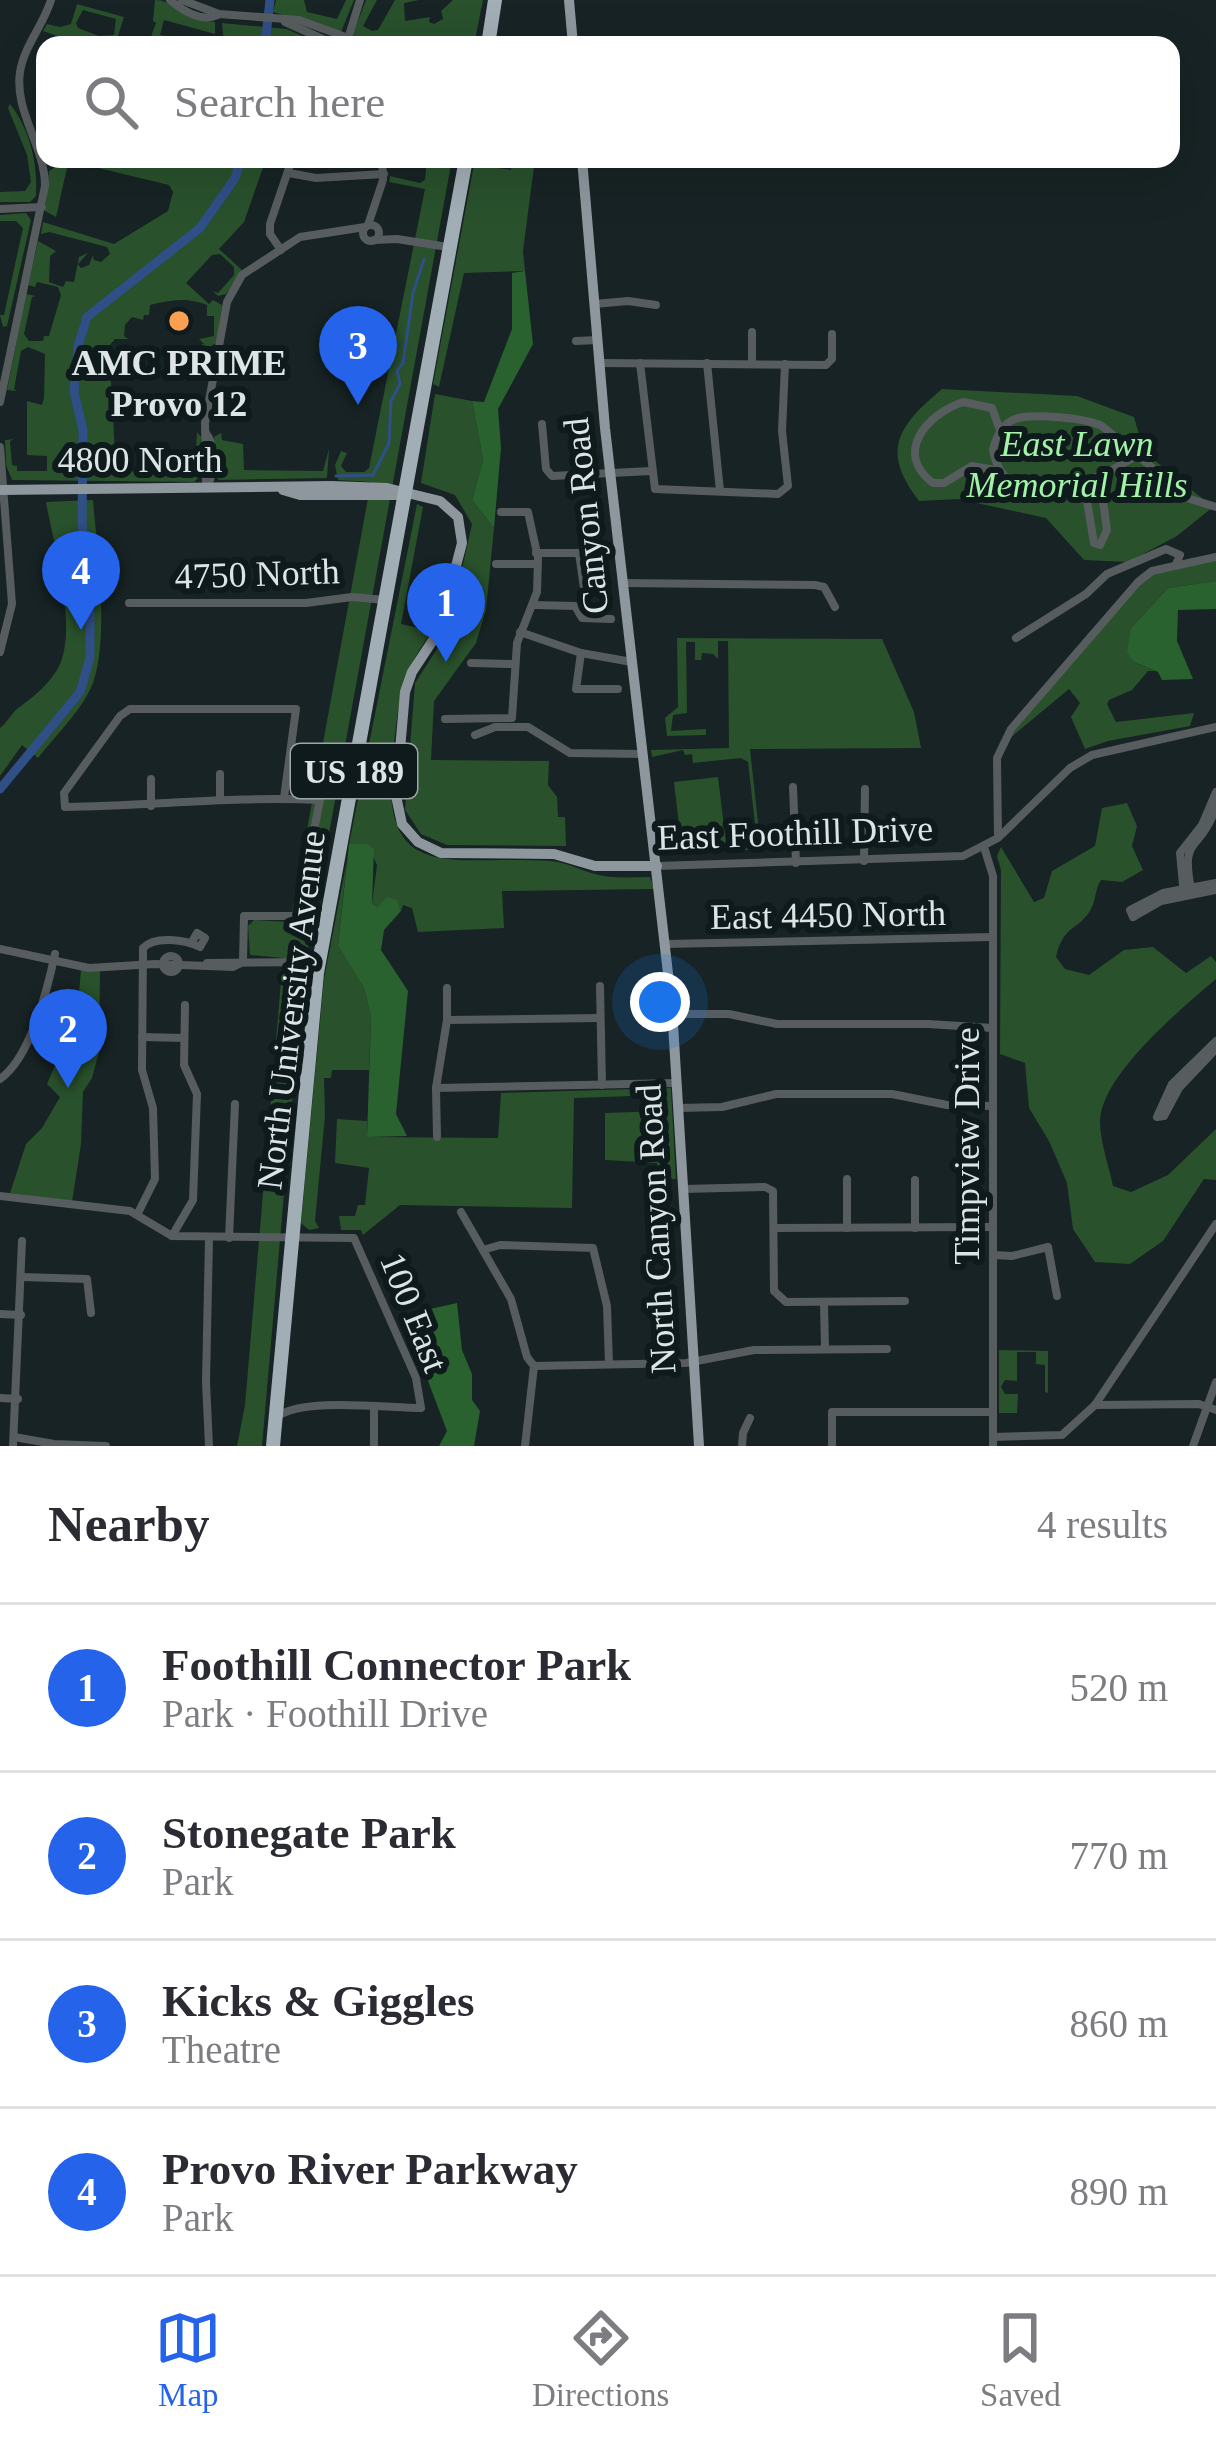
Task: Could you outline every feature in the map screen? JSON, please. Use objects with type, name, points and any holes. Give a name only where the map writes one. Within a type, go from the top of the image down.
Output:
[{"type":"highway","points":[[486,36],[495,0]]},
{"type":"highway","name":"North University Avenue","points":[[273,1446],[319,962],[464,168]]},
{"type":"main road","points":[[569,0],[572,36]]},
{"type":"main road","name":"Canyon Road","points":[[583,168],[622,583],[657,866]]},
{"type":"main road","name":"4800 North","points":[[2,490],[387,488],[432,497],[447,505],[458,518],[462,535],[440,631],[412,672],[405,692],[396,802],[402,824],[413,838]]},
{"type":"main road","name":"East Foothill Drive","points":[[413,838],[441,853],[545,853],[602,867],[657,866]]},
{"type":"main road","name":"North Canyon Road","points":[[657,866],[679,1108],[699,1446]]},
{"type":"street","points":[[36,144],[22,106],[19,78],[24,56],[51,0]]},
{"type":"street","points":[[170,0],[192,15],[210,19],[219,14]]},
{"type":"street","points":[[182,0],[219,14],[284,21],[324,36]]},
{"type":"street","points":[[346,36],[360,0]]},
{"type":"street","points":[[0,402],[41,208],[44,168]]},
{"type":"street","points":[[280,250],[270,224],[290,168]]},
{"type":"street","points":[[383,168],[370,229],[374,240],[450,247]]},
{"type":"street","points":[[289,173],[316,178],[384,174]]},
{"type":"street","points":[[0,209],[41,208]]},
{"type":"street","points":[[207,489],[203,478],[206,433],[230,291],[242,275],[312,233],[370,229],[397,239]]},
{"type":"street","points":[[594,304],[635,301],[656,305]]},
{"type":"street","points":[[752,332],[752,364]]},
{"type":"street","points":[[599,363],[826,364],[832,359],[832,334]]},
{"type":"street","points":[[576,340],[597,340]]},
{"type":"street","points":[[640,363],[655,489],[778,494],[786,490],[785,364]]},
{"type":"street","points":[[707,363],[720,491]]},
{"type":"street","points":[[1001,472],[972,466],[944,483],[933,483],[924,476],[917,453],[924,424],[953,405],[968,402],[1017,418],[1084,419],[1102,426],[1190,499],[1216,507]]},
{"type":"street","points":[[992,408],[1000,430]]},
{"type":"street","points":[[1017,418],[1000,430],[993,450],[1001,472],[1012,483],[1029,489],[1100,479],[1136,455]]},
{"type":"street","points":[[542,424],[546,469],[552,476],[651,471]]},
{"type":"street","points":[[0,447],[12,604],[0,652]]},
{"type":"street","points":[[1084,483],[1094,543],[1102,544],[1107,522],[1100,479]]},
{"type":"street","points":[[445,719],[511,719],[514,664],[520,632],[534,605],[538,564],[528,512],[501,512]]},
{"type":"street","points":[[1016,638],[1107,574],[1151,554],[1173,549],[1180,556],[1175,566]]},
{"type":"street","points":[[536,553],[579,553],[584,588]]},
{"type":"street","points":[[998,838],[997,758],[1003,741],[1138,581],[1152,571],[1216,557]]},
{"type":"street","points":[[496,564],[538,564]]},
{"type":"street","points":[[622,583],[815,585],[824,587],[835,608]]},
{"type":"street","name":"4750 North","points":[[129,603],[386,600]]},
{"type":"street","points":[[534,605],[575,606],[582,618],[611,619]]},
{"type":"street","points":[[520,632],[581,653],[631,656]]},
{"type":"street","points":[[581,653],[576,688],[618,689]]},
{"type":"street","points":[[472,663],[514,664]]},
{"type":"street","points":[[243,962],[244,916],[297,916],[320,800],[220,798],[151,806],[65,807],[64,793],[120,716],[132,709],[296,709],[284,798]]},
{"type":"street","name":"East Foothill Drive","points":[[657,866],[956,857],[998,838],[1070,768],[1092,755],[1216,727]]},
{"type":"street","points":[[475,735],[488,728],[528,728],[570,753],[643,754]]},
{"type":"street","points":[[220,773],[220,798]]},
{"type":"street","points":[[151,779],[151,806]]},
{"type":"street","points":[[793,788],[796,863]]},
{"type":"street","points":[[864,861],[865,789]]},
{"type":"street","points":[[1188,891],[1181,849],[1202,824],[1216,792]]},
{"type":"street","points":[[1188,891],[1187,850],[1208,830],[1216,807]]},
{"type":"street","name":"Timpview Drive","points":[[984,848],[993,870],[993,1441]]},
{"type":"street","points":[[1188,891],[1133,917],[1129,914],[1149,898],[1188,891],[1216,886]]},
{"type":"street","name":"East 4450 North","points":[[665,944],[993,937]]},
{"type":"street","points":[[138,1214],[154,1179],[153,1108],[142,1070],[146,943],[192,942]]},
{"type":"street","points":[[0,949],[88,968],[163,966],[167,956],[175,956],[178,964],[319,962]]},
{"type":"street","points":[[0,1079],[13,1069],[40,1012],[54,958]]},
{"type":"street","points":[[600,986],[602,1085]]},
{"type":"street","points":[[437,1137],[436,1088],[447,1020],[446,988]]},
{"type":"street","points":[[172,1236],[193,1200],[197,1094],[186,1072],[185,1005]]},
{"type":"street","points":[[672,1014],[729,1014],[777,1024],[994,1028]]},
{"type":"street","points":[[447,1020],[600,1018]]},
{"type":"street","points":[[142,1037],[184,1039]]},
{"type":"street","points":[[1216,1045],[1179,1088],[1164,1116],[1157,1117],[1172,1084],[1216,1045]]},
{"type":"street","points":[[436,1088],[677,1083]]},
{"type":"street","points":[[679,1108],[722,1107],[776,1094],[892,1094],[947,1105],[993,1106]]},
{"type":"street","points":[[229,1238],[235,1104]]},
{"type":"street","points":[[847,1179],[847,1228]]},
{"type":"street","points":[[915,1180],[915,1228]]},
{"type":"street","points":[[683,1189],[770,1188],[775,1196],[774,1291],[786,1302],[905,1300]]},
{"type":"street","points":[[0,1196],[138,1214],[172,1236],[292,1238]]},
{"type":"street","points":[[461,1212],[511,1299],[527,1358],[534,1366],[525,1446]]},
{"type":"street","points":[[993,1441],[1062,1435],[1095,1405],[1216,1224]]},
{"type":"street","points":[[776,1228],[993,1227]]},
{"type":"street","points":[[209,1238],[209,1446]]},
{"type":"street","name":"100 East","points":[[292,1238],[354,1238],[416,1378],[422,1408],[374,1408]]},
{"type":"street","points":[[22,1241],[14,1441],[106,1446]]},
{"type":"street","points":[[483,1250],[500,1245],[593,1248],[607,1306],[609,1364]]},
{"type":"street","points":[[993,1255],[1017,1256],[1043,1246],[1052,1255],[1057,1296]]},
{"type":"street","points":[[22,1277],[87,1279],[91,1313]]},
{"type":"street","points":[[824,1302],[825,1349]]},
{"type":"street","points":[[0,1315],[21,1315]]},
{"type":"street","points":[[534,1366],[694,1360],[739,1351],[886,1349]]},
{"type":"street","points":[[1193,1446],[1212,1408],[1216,1382]]},
{"type":"street","points":[[278,1390],[288,1402],[307,1406],[374,1408],[374,1446]]},
{"type":"street","points":[[0,1398],[18,1399]]},
{"type":"street","points":[[1095,1405],[1212,1408]]},
{"type":"street","points":[[276,1418],[288,1409],[307,1406]]},
{"type":"street","points":[[832,1446],[832,1412],[993,1412]]},
{"type":"street","points":[[742,1446],[750,1418]]},
{"type":"green space","points":[[155,0],[215,22],[215,34],[164,20],[160,35],[164,36],[151,36]]},
{"type":"green space","points":[[276,0],[304,0],[307,12],[337,19],[346,0],[354,0],[341,32],[273,12]]},
{"type":"green space","points":[[366,0],[377,0],[363,26],[372,31],[378,30],[395,0],[419,0],[404,3],[405,21],[430,17],[434,24],[443,19],[441,11],[453,0],[483,0],[476,36],[353,34]]},
{"type":"green space","points":[[77,4],[124,17],[118,36],[99,36],[57,36],[43,31],[47,24],[71,24]],"holes":[[[83,10],[116,19],[114,35],[99,36],[78,28]]]},
{"type":"green space","points":[[222,23],[287,29],[302,36],[223,36]]},
{"type":"green space","points":[[10,104],[28,136],[34,159],[36,196],[30,202],[0,202],[0,192],[25,191],[31,182]]},
{"type":"green space","points":[[67,168],[56,217],[45,211],[49,171]]},
{"type":"green space","points":[[98,168],[263,168],[244,222],[219,249],[243,271],[226,294],[218,296],[213,291],[218,293],[234,275],[234,267],[220,254],[212,255],[186,283],[209,304],[213,300],[222,305],[216,343],[197,346],[204,344],[199,339],[214,336],[214,316],[207,316],[207,305],[178,300],[150,305],[143,320],[132,317],[125,325],[128,339],[115,339],[109,346],[116,471],[190,472],[195,466],[197,432],[201,437],[199,477],[194,482],[12,480],[5,440],[14,439],[10,441],[12,465],[17,471],[47,471],[47,456],[27,455],[27,401],[42,405],[45,354],[28,347],[21,351],[17,391],[7,390],[26,294],[36,296],[24,334],[29,341],[49,336],[61,295],[58,287],[28,285],[38,241],[56,251],[50,256],[49,282],[63,287],[66,281],[74,282],[79,257],[88,253],[78,264],[81,268],[89,265],[93,255],[101,262],[110,254],[107,247],[41,234],[43,222],[114,244],[168,211],[173,192],[169,185]]},
{"type":"green space","points":[[426,168],[450,168],[303,976],[262,1446],[237,1446],[245,1405],[283,958],[250,955],[248,926],[254,920],[290,922],[371,482],[338,480],[335,465],[341,451],[347,453],[341,466],[346,472],[369,468],[425,189],[389,182],[390,176],[425,180]]},
{"type":"green space","points":[[473,168],[534,168],[523,251],[525,271],[464,273],[439,387],[433,384]]},
{"type":"green space","points":[[26,213],[31,220],[7,326],[3,327],[0,315],[4,315],[23,228],[16,221],[0,221],[0,215]]},
{"type":"green space","points":[[525,271],[533,344],[498,409],[501,448],[494,528],[472,500],[483,460],[472,401],[484,402],[512,329],[512,273]]},
{"type":"green space","name":"East Lawn Memorial Hills","points":[[942,389],[1077,396],[1134,417],[1144,452],[1213,507],[1177,536],[1128,562],[1084,560],[1046,518],[958,499],[919,501],[900,468],[899,440],[914,415]]},
{"type":"green space","points":[[435,394],[472,401],[483,460],[472,500],[494,528],[486,610],[476,643],[434,701],[431,760],[549,761],[548,785],[557,797],[558,817],[565,817],[566,846],[447,845],[421,834],[405,810],[415,683],[448,632],[472,524],[455,495],[421,483]]},
{"type":"green space","points":[[221,433],[222,440],[243,444],[244,470],[323,471],[329,449],[327,478],[219,480],[214,437]]},
{"type":"green space","points":[[93,500],[101,597],[100,649],[90,690],[38,758],[22,745],[0,776],[0,728],[49,681],[63,653],[63,587],[46,502]]},
{"type":"green space","points":[[417,504],[423,507],[401,624],[432,631],[413,662],[399,702],[391,796],[397,826],[410,845],[430,855],[454,860],[556,862],[602,876],[650,877],[654,889],[502,891],[504,928],[418,932],[412,908],[403,905],[401,911],[397,901],[378,907],[372,904],[377,865],[367,844],[349,844]]},
{"type":"green space","points":[[1216,560],[1216,581],[1168,588],[1131,628],[1134,662],[1155,671],[1148,671],[1132,690],[1107,704],[1116,722],[1194,713],[1190,726],[1085,749],[1071,717],[1080,703],[1069,689],[1005,742],[1142,581],[1158,572]]},
{"type":"green space","points":[[1216,581],[1216,609],[1178,610],[1177,641],[1193,679],[1162,680],[1158,672],[1134,662],[1127,652],[1131,628],[1168,588]]},
{"type":"green space","points":[[677,638],[882,639],[914,712],[921,748],[750,749],[761,850],[738,850],[738,844],[757,841],[748,762],[741,758],[693,763],[692,754],[685,755],[683,750],[652,757],[651,750],[729,748],[728,641],[718,641],[718,659],[702,653],[701,660],[695,660],[695,642],[686,642],[687,713],[673,715],[671,731],[706,729],[706,735],[667,736],[665,718],[678,707]]},
{"type":"green space","points":[[718,777],[726,843],[732,850],[664,851],[660,820],[664,820],[667,845],[681,843],[674,782]]},
{"type":"green space","points":[[1127,803],[1137,826],[1132,846],[1143,870],[1122,882],[1101,880],[1091,909],[1063,938],[1056,957],[1065,969],[1089,975],[1124,950],[1153,947],[1186,973],[1211,956],[1216,962],[1216,979],[1146,1043],[1104,1103],[1100,1129],[1113,1186],[1131,1192],[1168,1175],[1216,1129],[1216,1180],[1204,1179],[1163,1241],[1130,1264],[1095,1262],[1073,1229],[1067,1183],[1029,1108],[1025,1063],[1000,1054],[1001,870],[997,856],[1001,847],[1034,902],[1044,898],[1052,871],[1095,846],[1102,808]]},
{"type":"green space","points":[[349,844],[374,849],[372,904],[378,907],[387,897],[397,900],[401,911],[384,930],[381,950],[408,991],[396,1114],[407,1136],[367,1137],[371,1017],[364,988],[338,946]]},
{"type":"green space","points":[[347,860],[338,946],[364,988],[371,1017],[369,1070],[332,1070],[331,1078],[324,1078],[315,1221],[319,1228],[309,1230],[301,1223],[324,979]]},
{"type":"green space","points":[[81,970],[100,971],[99,1052],[83,1092],[72,1202],[10,1193],[26,1144],[60,1097],[47,1084],[77,1014]]},
{"type":"green space","points":[[671,1088],[676,1179],[659,1179],[657,1163],[605,1160],[605,1113],[662,1111],[662,1095],[574,1098],[572,1208],[400,1205],[363,1235],[361,1230],[341,1230],[339,1216],[355,1216],[358,1205],[365,1205],[369,1168],[335,1163],[337,1119],[367,1121],[367,1137],[498,1138],[501,1093]]},
{"type":"green space","points":[[457,1303],[462,1350],[472,1374],[472,1400],[480,1411],[474,1446],[439,1446],[447,1431],[403,1315]]},
{"type":"green space","points":[[999,1350],[1048,1351],[1048,1393],[1045,1365],[1036,1364],[1036,1352],[1017,1352],[1017,1381],[1005,1380],[1001,1387],[1005,1394],[1018,1394],[1017,1413],[999,1413]]},
{"type":"waterway","points":[[266,36],[270,0]]},
{"type":"waterway","points":[[0,789],[80,692],[90,658],[90,597],[82,524],[83,430],[74,392],[78,346],[87,317],[200,228],[238,168]]},
{"type":"waterway","points":[[336,476],[373,475],[389,443],[391,401],[400,384],[397,370],[403,363],[413,293],[424,259]]},
{"type":"place","name":"AMC PRIME Provo 12","points":[[179,321]]},
{"type":"place","name":"Kicks & Giggles","points":[[358,405]]},
{"type":"place","name":"Provo River Parkway","points":[[81,630]]},
{"type":"place","name":"Foothill Connector Park","points":[[446,662]]},
{"type":"place","name":"Stonegate Park","points":[[68,1088]]}]
